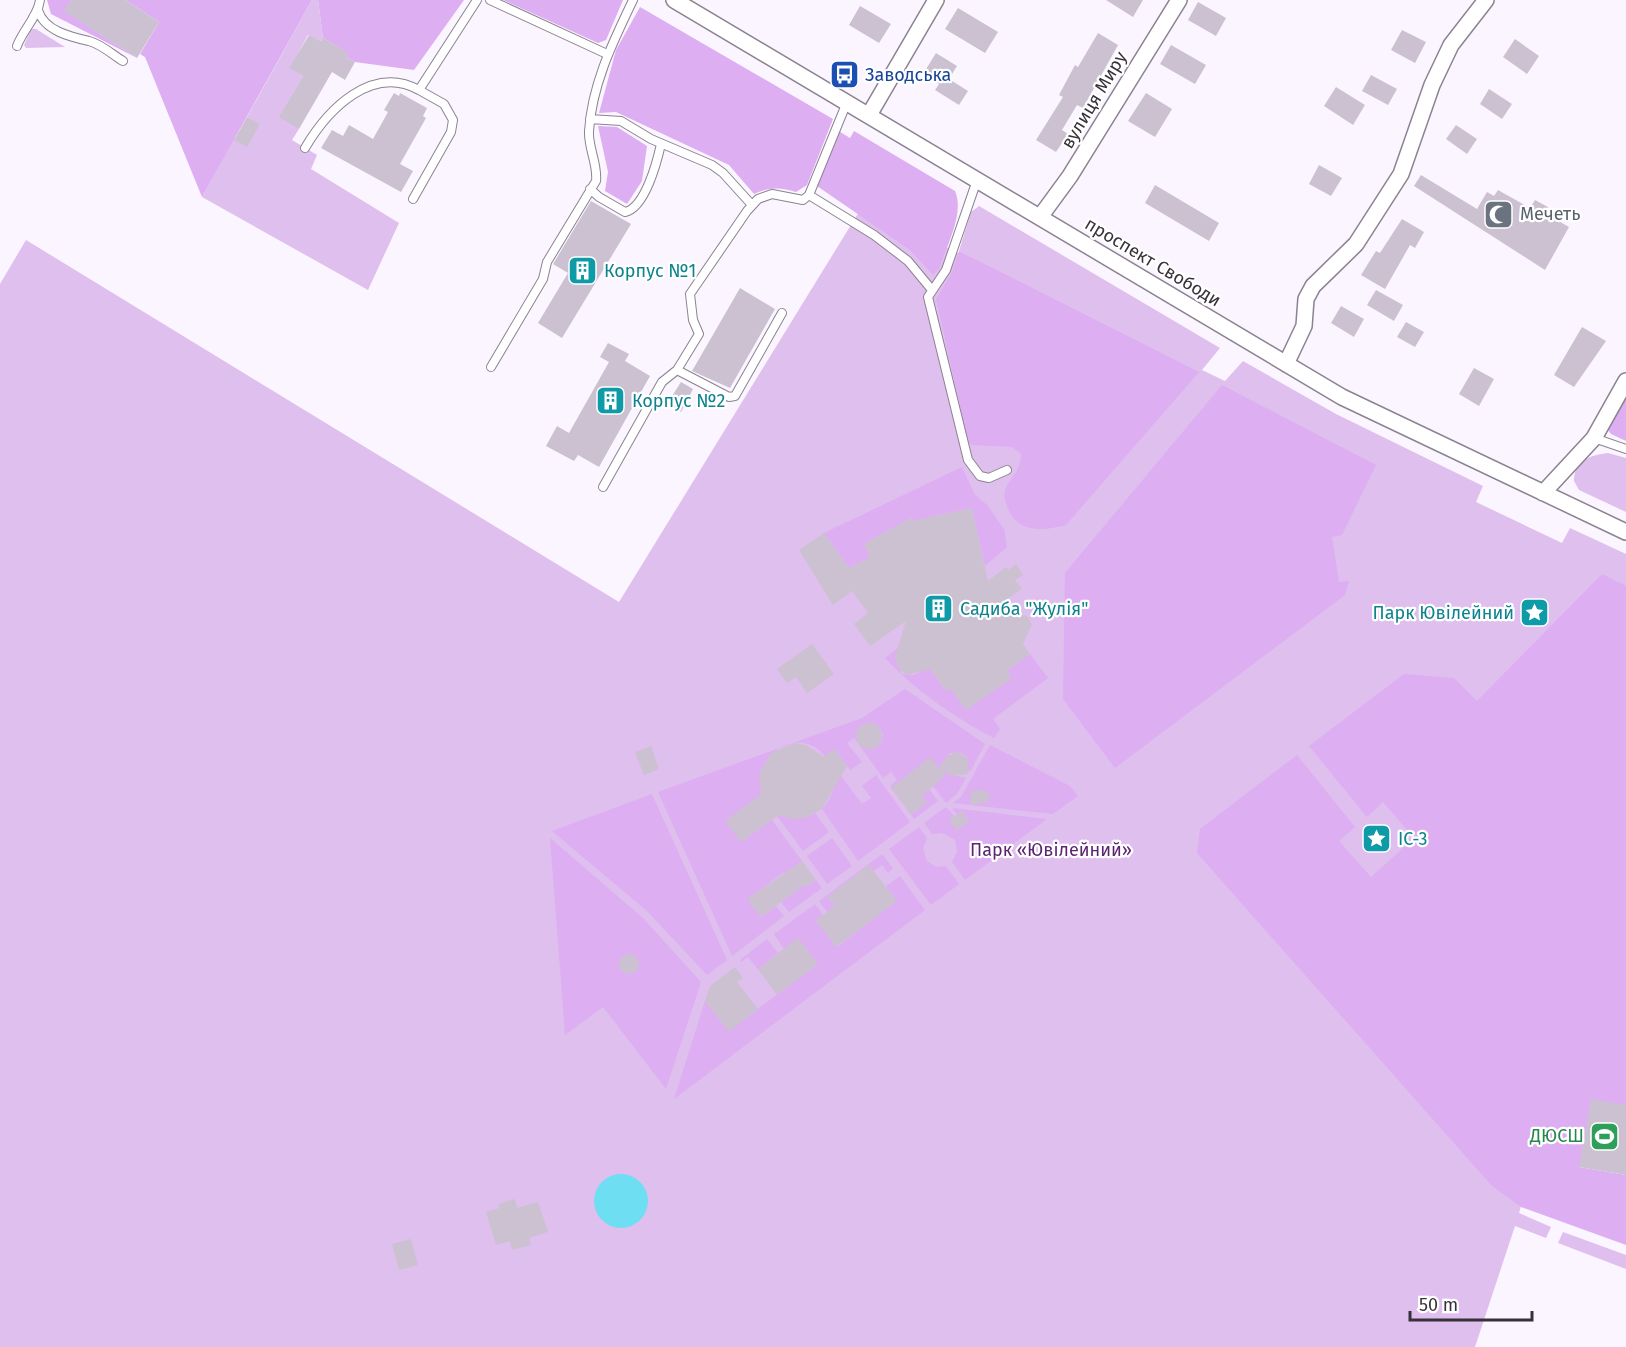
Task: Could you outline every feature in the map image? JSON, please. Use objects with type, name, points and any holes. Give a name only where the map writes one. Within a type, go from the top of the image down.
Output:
[{"type":"street","points":[[869,115],[936,0]]},
{"type":"street","name":"вулиця Миру","points":[[1040,217],[1094,139],[1179,0]]},
{"type":"street","points":[[1286,364],[1304,326],[1306,299],[1313,286],[1356,244],[1401,174],[1441,65],[1451,45],[1486,0]]},
{"type":"street","name":"проспект Свободи","points":[[684,3],[1342,397],[1626,532]]},
{"type":"street","points":[[1543,493],[1594,438],[1626,381]]},
{"type":"lane","points":[[16,46],[38,10],[40,0]]},
{"type":"lane","points":[[419,90],[477,0]]},
{"type":"lane","points":[[490,0],[607,54]]},
{"type":"lane","points":[[491,366],[543,279],[547,262],[596,181],[597,169],[589,134],[590,119],[607,54],[633,0]]},
{"type":"lane","points":[[38,10],[43,20],[51,26],[79,41],[90,41],[123,61]]},
{"type":"lane","points":[[305,148],[320,124],[361,90],[379,82],[393,80],[405,82],[444,104],[453,120],[451,132],[413,200]]},
{"type":"lane","points":[[603,487],[663,382],[677,370],[699,334],[693,320],[690,294],[758,199],[772,194],[803,200],[809,195],[847,102]]},
{"type":"lane","points":[[590,119],[621,122],[661,144],[712,165],[723,173],[752,205]]},
{"type":"lane","points":[[590,189],[599,197],[628,212],[649,185],[661,144]]},
{"type":"lane","points":[[977,180],[946,270],[928,297],[968,460],[980,476],[989,478],[1007,470]]},
{"type":"lane","points":[[809,195],[874,235],[908,261],[932,290]]},
{"type":"lane","points":[[677,370],[729,397],[735,396],[782,313]]},
{"type":"lane","points":[[1594,438],[1626,449]]},
{"type":"green space","points":[[312,0],[318,0],[323,38],[321,41],[308,35],[290,68],[303,76],[283,111],[299,129],[292,140],[317,155],[311,169],[399,223],[368,290],[202,197],[234,139],[260,125],[247,117]]},
{"type":"green space","points":[[31,29],[36,29],[65,47],[26,48],[24,45]]},
{"type":"green space","name":"Парк «Ювілейний»","points":[[979,206],[1220,348],[1202,370],[1225,381],[1243,361],[1336,414],[1483,486],[1476,502],[1562,543],[1570,528],[1626,554],[1626,839],[1519,1213],[1551,1227],[1546,1238],[1515,1226],[1475,1347],[0,1347],[0,284],[26,240],[619,602],[862,207],[1005,275],[959,251],[971,212]]},
{"type":"green space","points":[[1608,453],[1626,458],[1626,512],[1579,490],[1574,481],[1577,468],[1584,460]]},
{"type":"green space","points":[[1563,1232],[1626,1255],[1626,1269],[1558,1243]]},
{"type":"shaded area","points":[[47,0],[71,0],[65,11],[137,58],[51,14]]},
{"type":"shaded area","points":[[125,0],[312,0],[202,197],[145,57],[140,54],[159,22]]},
{"type":"shaded area","points":[[318,0],[464,0],[414,70],[355,62],[346,57],[348,53],[323,38]]},
{"type":"shaded area","points":[[503,0],[623,0],[606,40],[598,43]]},
{"type":"shaded area","points":[[640,7],[833,119],[807,185],[796,192],[775,188],[754,194],[729,165],[616,112],[599,113],[616,50]]},
{"type":"shaded area","points":[[598,126],[617,127],[647,146],[642,181],[627,204],[605,191],[608,172]]},
{"type":"shaded area","points":[[837,130],[850,138],[854,131],[955,191],[958,209],[956,220],[939,269],[933,275],[910,250],[817,186]]},
{"type":"shaded area","points":[[959,251],[1199,372],[1066,525],[1040,529],[1017,522],[1007,506],[1005,492],[1018,468],[1021,454],[1012,447],[972,445],[968,442],[936,299],[952,272]]},
{"type":"shaded area","points":[[1222,385],[1376,465],[1342,535],[1332,537],[1339,582],[1349,581],[1345,595],[1115,768],[1063,699],[1065,573]]},
{"type":"shaded area","points":[[1626,390],[1626,441],[1611,434],[1607,429]]},
{"type":"shaded area","points":[[962,467],[975,495],[987,505],[1004,529],[1007,547],[985,566],[972,508],[913,521],[911,518],[864,544],[870,557],[849,568],[824,533]]},
{"type":"shaded area","points":[[1602,574],[1626,586],[1626,1105],[1579,1167],[1626,1175],[1626,1245],[1521,1207],[1492,1186],[1197,853],[1200,829],[1297,755],[1355,827],[1339,841],[1371,877],[1414,838],[1383,802],[1367,817],[1309,746],[1404,674],[1454,678],[1477,701]]},
{"type":"shaded area","points":[[902,645],[895,657],[902,674],[914,675],[929,667],[945,690],[950,688],[966,710],[1012,678],[1007,671],[1030,654],[1048,678],[993,719],[1000,729],[994,738],[936,702],[909,681],[885,658]]},
{"type":"shaded area","points":[[905,689],[985,744],[970,772],[967,770],[968,758],[962,753],[948,755],[944,764],[947,772],[966,778],[957,794],[946,803],[933,786],[929,789],[938,801],[914,819],[911,815],[926,803],[908,779],[893,791],[890,786],[897,780],[891,772],[883,778],[854,738],[847,743],[862,762],[850,770],[835,750],[826,756],[862,804],[871,798],[862,786],[876,775],[910,822],[858,861],[822,809],[828,802],[833,789],[833,780],[827,760],[816,748],[804,743],[793,743],[862,718]],"holes":[[[870,723],[878,726],[883,734],[881,743],[870,749],[859,744],[856,736],[862,725]]]},
{"type":"shaded area","points":[[990,745],[1070,786],[1078,796],[1053,814],[953,803],[961,797]]},
{"type":"shaded area","points":[[780,748],[770,756],[763,768],[760,782],[763,799],[805,818],[815,813],[829,832],[803,851],[774,812],[751,802],[726,821],[741,842],[772,820],[802,861],[792,870],[805,887],[816,880],[822,888],[789,912],[781,902],[797,890],[784,872],[748,899],[761,917],[776,906],[784,916],[732,956],[658,792]]},
{"type":"shaded area","points":[[652,794],[727,960],[707,975],[647,911],[552,831]]},
{"type":"shaded area","points":[[946,807],[954,816],[949,820],[957,830],[969,821],[962,811],[957,814],[952,808],[1047,819],[965,880],[952,862],[957,852],[955,840],[942,833],[932,834],[924,823]]},
{"type":"shaded area","points":[[919,827],[927,838],[923,848],[927,861],[936,867],[946,866],[959,884],[931,905],[889,849]]},
{"type":"shaded area","points":[[550,838],[643,918],[701,982],[666,1089],[603,1007],[565,1035]]},
{"type":"shaded area","points":[[832,838],[852,866],[827,884],[807,856]]},
{"type":"shaded area","points":[[882,854],[893,868],[888,873],[882,865],[874,871],[869,865],[828,896],[835,906],[827,912],[819,901]]},
{"type":"shaded area","points":[[900,876],[925,910],[674,1099],[705,1001],[729,1031],[817,964],[798,938],[784,949],[774,934],[815,904],[823,915],[816,921],[837,947],[896,901],[886,886]]},
{"type":"shaded area","points":[[767,939],[778,953],[758,969],[748,957],[741,962],[740,960]]},
{"type":"water","points":[[621,1174],[631,1176],[640,1182],[646,1191],[648,1201],[646,1211],[640,1220],[631,1226],[621,1228],[611,1226],[602,1220],[596,1211],[594,1201],[596,1191],[602,1182],[611,1176]]},
{"type":"building","points":[[71,0],[125,0],[159,22],[137,58],[64,11]]},
{"type":"building","points":[[1106,0],[1143,0],[1133,17]]},
{"type":"building","points":[[1198,2],[1226,18],[1216,36],[1188,20]]},
{"type":"building","points":[[860,6],[891,24],[879,43],[849,25]]},
{"type":"building","points":[[958,8],[998,32],[985,53],[945,29]]},
{"type":"building","points":[[1402,30],[1426,42],[1415,63],[1391,50]]},
{"type":"building","points":[[1098,33],[1118,45],[1083,108],[1077,105],[1062,130],[1068,134],[1056,152],[1036,140],[1063,97],[1059,95],[1075,65],[1078,67]]},
{"type":"building","points":[[309,35],[321,41],[323,38],[349,53],[346,57],[355,62],[345,80],[332,72],[299,129],[279,117],[303,76],[289,68]]},
{"type":"building","points":[[1515,39],[1539,56],[1527,74],[1503,57]]},
{"type":"building","points":[[1171,45],[1206,65],[1195,84],[1160,64]]},
{"type":"building","points":[[936,53],[957,66],[949,79],[968,91],[959,105],[935,90],[939,84],[923,74]]},
{"type":"building","points":[[1371,75],[1397,89],[1388,105],[1362,91]]},
{"type":"building","points":[[1336,87],[1365,105],[1353,125],[1324,106]]},
{"type":"building","points":[[1489,89],[1512,104],[1502,119],[1480,104]]},
{"type":"building","points":[[394,93],[399,96],[400,93],[427,108],[423,116],[426,118],[400,164],[413,171],[401,192],[321,148],[332,130],[343,136],[349,125],[373,139],[388,112],[384,110]]},
{"type":"building","points":[[1146,93],[1172,109],[1155,137],[1128,121]]},
{"type":"building","points":[[247,117],[260,124],[247,147],[234,140]]},
{"type":"building","points":[[1456,125],[1477,139],[1467,154],[1446,139]]},
{"type":"building","points":[[1319,165],[1342,178],[1331,196],[1309,184]]},
{"type":"building","points":[[1421,175],[1477,209],[1487,192],[1494,196],[1498,190],[1530,208],[1535,200],[1548,207],[1545,213],[1569,227],[1545,270],[1414,186]]},
{"type":"building","points":[[1155,185],[1219,223],[1209,241],[1145,203]]},
{"type":"building","name":"Корпус №1","points":[[591,201],[631,224],[562,338],[538,323],[568,273],[553,264]]},
{"type":"building","points":[[1402,219],[1424,232],[1415,248],[1410,245],[1385,289],[1361,275],[1376,251],[1380,253]]},
{"type":"building","points":[[740,288],[775,309],[730,388],[692,371]]},
{"type":"building","points":[[1376,290],[1403,305],[1394,321],[1367,305]]},
{"type":"building","points":[[1341,306],[1364,319],[1354,337],[1331,323]]},
{"type":"building","points":[[1406,322],[1424,332],[1415,347],[1397,337]]},
{"type":"building","points":[[1582,327],[1606,341],[1574,387],[1554,375]]},
{"type":"building","name":"Корпус №2","points":[[608,343],[629,354],[625,361],[650,376],[599,467],[578,455],[574,461],[546,446],[557,426],[569,433],[609,362],[600,357]]},
{"type":"building","points":[[1474,368],[1494,379],[1479,406],[1459,394]]},
{"type":"building","points":[[681,382],[693,389],[681,412],[667,404]]},
{"type":"building","name":"Садиба \"Жулія\"","points":[[972,508],[988,581],[1006,567],[1008,570],[1016,564],[1023,575],[1015,580],[1022,589],[1006,600],[1016,614],[1027,616],[1032,624],[1023,644],[1030,654],[1007,671],[1012,678],[966,710],[950,688],[946,691],[930,669],[907,675],[899,669],[895,657],[906,621],[870,646],[854,624],[868,613],[852,591],[833,605],[799,550],[824,533],[849,568],[870,557],[864,544],[911,518],[913,521]]},
{"type":"building","points":[[812,644],[834,674],[807,693],[796,677],[787,683],[777,669]]},
{"type":"building","points":[[869,723],[878,727],[882,736],[878,745],[869,749],[860,745],[856,736],[860,727]]},
{"type":"building","points":[[794,743],[806,745],[824,757],[834,749],[847,766],[822,809],[805,818],[792,819],[779,815],[741,842],[725,821],[761,794],[759,774],[771,753]]},
{"type":"building","points":[[651,746],[659,769],[644,775],[635,752]]},
{"type":"building","points":[[958,752],[968,758],[968,774],[953,776],[941,770],[945,776],[922,796],[927,802],[911,815],[891,788],[930,757],[939,768],[947,756]]},
{"type":"building","points":[[984,790],[990,795],[988,802],[970,805],[971,791]]},
{"type":"building","points":[[962,811],[969,822],[956,830],[949,820]]},
{"type":"building","points":[[802,861],[816,880],[805,887],[804,885],[761,917],[747,899]]},
{"type":"building","points":[[869,865],[897,901],[836,947],[816,920],[835,906],[827,897]]},
{"type":"building","points":[[798,938],[818,964],[777,995],[758,969]]},
{"type":"building","points":[[625,954],[633,954],[639,960],[639,968],[633,974],[625,974],[619,968],[619,960]]},
{"type":"building","points":[[735,967],[743,978],[737,982],[758,1009],[729,1032],[705,1001],[710,986]]},
{"type":"building","name":"ДЮСШ","points":[[1591,1099],[1626,1105],[1626,1175],[1579,1167]]},
{"type":"building","points":[[515,1199],[517,1208],[538,1202],[548,1232],[529,1238],[531,1245],[512,1250],[510,1241],[496,1245],[486,1212],[500,1208],[498,1204]]},
{"type":"building","points":[[411,1239],[418,1265],[399,1270],[392,1244]]},
{"type":"place","name":"Заводська","points":[[844,75]]},
{"type":"place","name":"Мечеть","points":[[1499,214]]},
{"type":"place","name":"Корпус №1","points":[[583,271]]},
{"type":"place","name":"Корпус №2","points":[[611,401]]},
{"type":"place","name":"Садиба \"Жулія\"","points":[[939,609]]},
{"type":"place","name":"Парк Ювілейний","points":[[1535,613]]},
{"type":"place","name":"ІС-3","points":[[1377,839]]},
{"type":"place","name":"ДЮСШ","points":[[1605,1136]]}]
